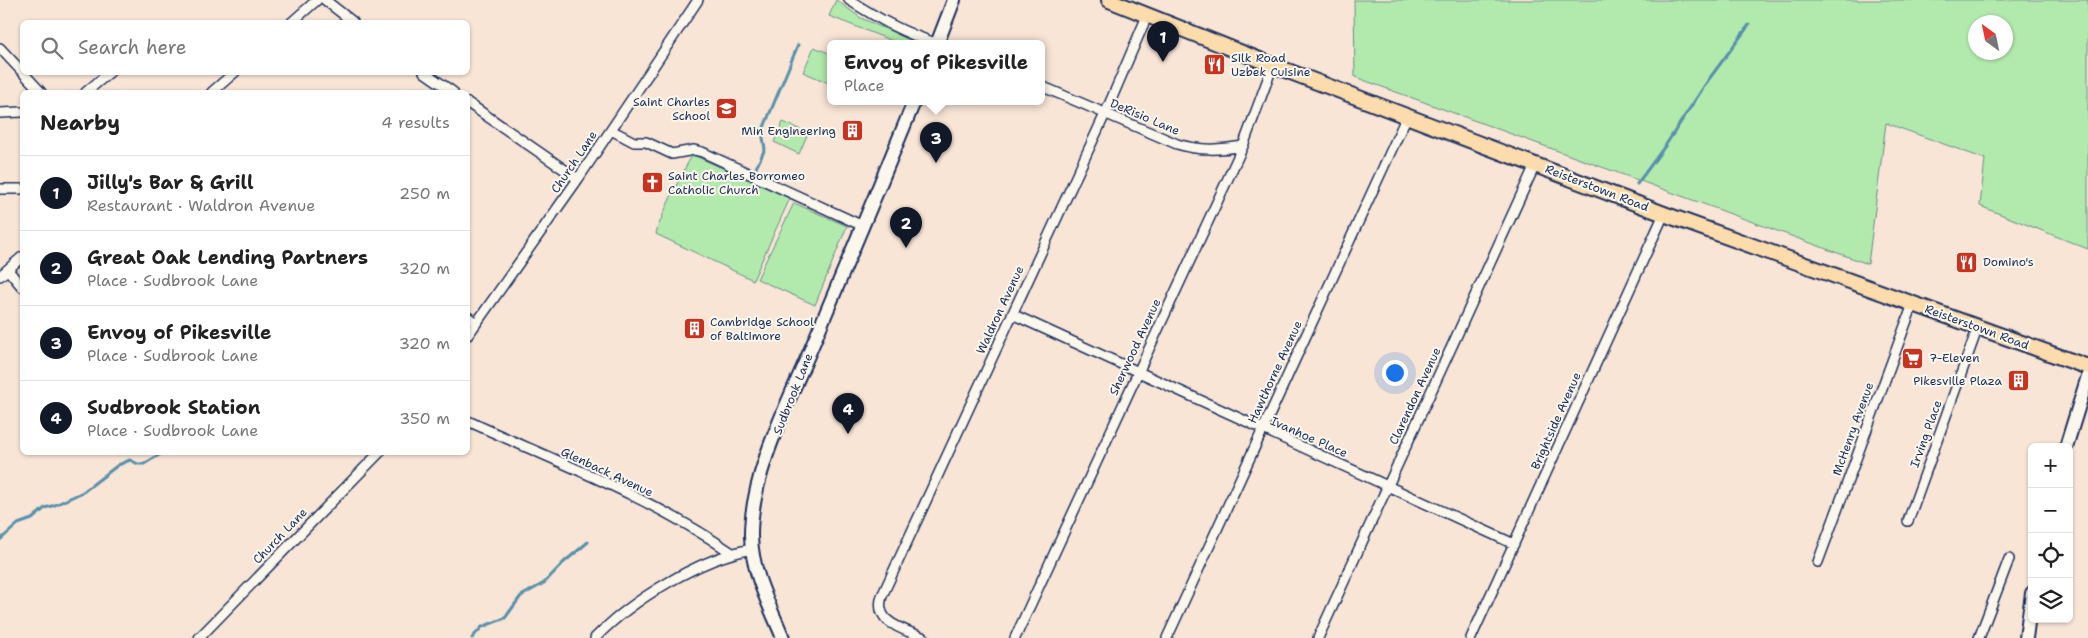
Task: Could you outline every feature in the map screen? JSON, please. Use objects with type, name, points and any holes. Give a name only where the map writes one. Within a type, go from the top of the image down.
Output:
[{"type":"main road","name":"Reisterstown Road","points":[[1109,0],[1664,214],[2088,367]]},
{"type":"street","points":[[294,20],[317,0]]},
{"type":"street","points":[[325,0],[350,20]]},
{"type":"street","name":"Church Lane","points":[[470,332],[578,179],[698,0]]},
{"type":"street","points":[[849,0],[887,24],[928,40]]},
{"type":"street","points":[[939,40],[954,0]]},
{"type":"street","name":"Waldron Avenue","points":[[924,638],[891,623],[882,615],[879,609],[882,596],[1105,114],[1148,16]]},
{"type":"street","points":[[0,48],[20,69]]},
{"type":"street","name":"Sherwood Avenue","points":[[1015,638],[1243,146],[1274,65]]},
{"type":"street","points":[[25,75],[39,90]]},
{"type":"street","points":[[88,90],[106,75]]},
{"type":"street","points":[[214,90],[232,75]]},
{"type":"street","points":[[428,75],[449,90]]},
{"type":"street","name":"DeRisio Lane","points":[[1045,88],[1193,149],[1222,149],[1243,146]]},
{"type":"street","points":[[470,104],[578,179]]},
{"type":"street","name":"Sudbrook Lane","points":[[783,638],[759,578],[752,550],[754,501],[766,458],[913,105]]},
{"type":"street","points":[[0,113],[20,112]]},
{"type":"street","name":"Hawthorne Avenue","points":[[1167,638],[1407,116]]},
{"type":"street","points":[[611,130],[634,142],[646,142],[672,154],[694,150],[702,152],[863,226]]},
{"type":"street","name":"Clarendon Avenue","points":[[1318,638],[1536,165]]},
{"type":"street","points":[[0,189],[20,188]]},
{"type":"street","name":"Brightside Avenue","points":[[1471,638],[1664,214]]},
{"type":"street","points":[[0,276],[20,259]]},
{"type":"street","points":[[8,270],[20,285]]},
{"type":"street","name":"McHenry Avenue","points":[[1818,562],[1913,304]]},
{"type":"street","name":"Ivanhoe Place","points":[[1012,314],[1514,544]]},
{"type":"street","points":[[470,318],[476,323]]},
{"type":"street","name":"Irving Place","points":[[1908,521],[1978,327]]},
{"type":"street","points":[[2067,443],[2088,376]]},
{"type":"street","name":"Glenback Avenue","points":[[470,422],[680,520],[732,553]]},
{"type":"street","name":"Church Lane","points":[[199,638],[377,455]]},
{"type":"street","points":[[595,638],[622,614],[658,588],[732,553],[752,550]]},
{"type":"street","points":[[1979,638],[2009,559]]},
{"type":"street","points":[[2026,638],[2028,623]]},
{"type":"green space","points":[[836,0],[861,18],[910,40],[890,40],[829,16]]},
{"type":"green space","points":[[1354,0],[2088,0],[2088,249],[1980,206],[1985,159],[1886,123],[1868,264],[1355,77]]},
{"type":"green space","points":[[814,47],[827,52],[827,82],[803,72]]},
{"type":"green space","points":[[783,122],[808,133],[799,154],[774,142]]},
{"type":"green space","points":[[693,155],[790,198],[753,280],[656,234],[672,194]]},
{"type":"green space","points":[[794,203],[847,226],[815,305],[757,279]]},
{"type":"waterway","points":[[1637,184],[1665,146],[1709,79],[1749,25]]},
{"type":"waterway","points":[[754,172],[765,149],[762,132],[798,45]]},
{"type":"waterway","points":[[0,540],[18,524],[32,519],[45,508],[83,492],[118,465],[130,460],[138,464],[144,464],[159,455]]},
{"type":"waterway","points":[[472,638],[482,627],[505,618],[521,596],[544,583],[563,563],[588,542]]},
{"type":"place","name":"Jilly's Bar & Grill","points":[[1163,62]]},
{"type":"place","name":"Silk Road Uzbek Cuisine","points":[[1215,65]]},
{"type":"place","name":"Saint Charles School","points":[[726,109]]},
{"type":"place","name":"Min Engineering","points":[[852,131]]},
{"type":"place","name":"Envoy of Pikesville","points":[[936,163]]},
{"type":"place","name":"Saint Charles Borromeo Catholic Church","points":[[652,183]]},
{"type":"place","name":"Great Oak Lending Partners","points":[[906,248]]},
{"type":"place","name":"Domino's","points":[[1967,262]]},
{"type":"place","name":"Cambridge School of Baltimore","points":[[694,329]]},
{"type":"place","name":"7-Eleven","points":[[1913,358]]},
{"type":"place","name":"Pikesville Plaza","points":[[2018,381]]},
{"type":"place","name":"Sudbrook Station","points":[[848,434]]}]
